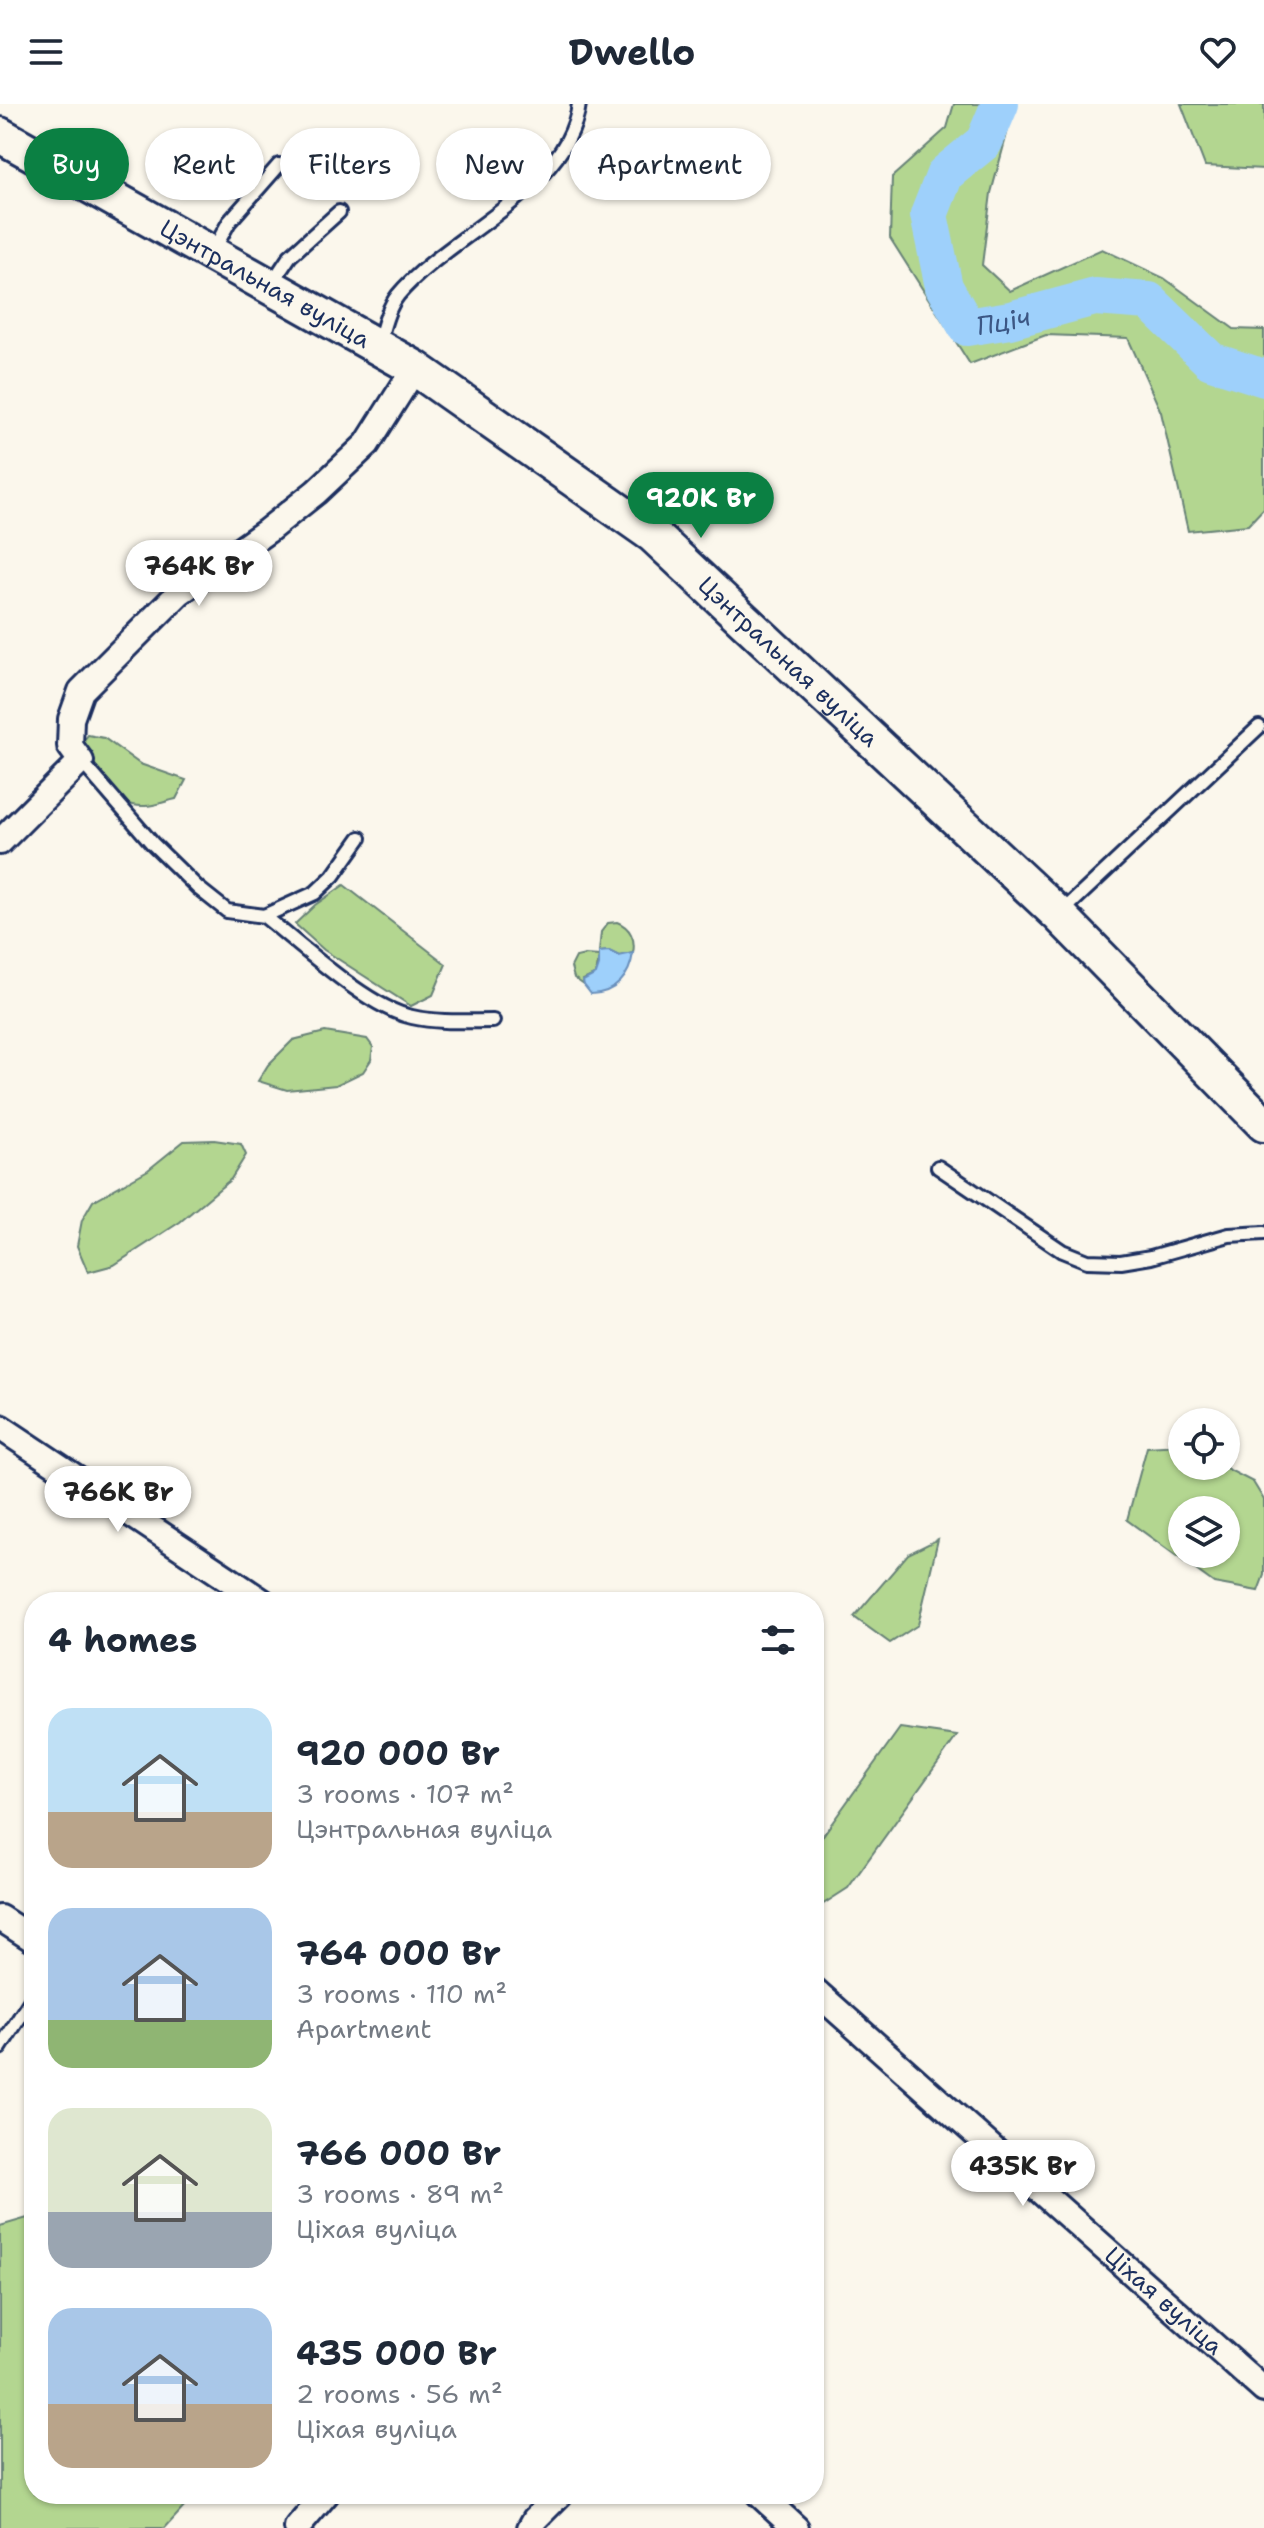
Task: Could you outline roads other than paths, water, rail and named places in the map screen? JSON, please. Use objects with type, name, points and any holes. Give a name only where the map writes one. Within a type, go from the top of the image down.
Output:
[{"type":"street","name":"Цэнтральная вуліца","points":[[0,135],[415,368],[653,535],[1059,915],[1264,1124]]},
{"type":"street","points":[[0,842],[81,761],[70,746],[71,719],[81,691],[179,593],[267,531],[316,492],[367,444],[415,368]]},
{"type":"street","points":[[0,1427],[248,1592]]},
{"type":"street","points":[[0,1918],[24,1934]]},
{"type":"street","name":"Ціхая вуліца","points":[[824,1999],[1264,2390]]},
{"type":"street","points":[[299,2527],[318,2504]]},
{"type":"street","points":[[530,2528],[550,2504]]},
{"type":"street","points":[[770,2504],[796,2528]]},
{"type":"lane","points":[[378,347],[397,296],[438,257],[499,214],[561,154],[576,123],[579,104]]},
{"type":"lane","points":[[212,253],[229,222],[279,165]]},
{"type":"lane","points":[[271,286],[290,256],[339,212]]},
{"type":"lane","points":[[1059,915],[1259,727]]},
{"type":"lane","points":[[81,761],[152,843],[198,888],[227,911],[264,916],[374,1003],[409,1017],[442,1022],[493,1021]]},
{"type":"lane","points":[[264,916],[315,893],[333,876],[360,838]]},
{"type":"lane","points":[[938,1167],[1062,1251],[1087,1261],[1121,1262],[1151,1257],[1229,1235],[1264,1233]]},
{"type":"lane","points":[[0,2048],[24,2011]]},
{"type":"water","points":[[609,951],[619,956],[633,953],[629,969],[614,987],[591,994],[583,981],[596,974],[599,952]]},
{"type":"waterway","name":"Пціч","points":[[1000,104],[984,142],[945,174],[929,215],[944,287],[967,327],[1010,320],[1095,297],[1149,301],[1211,361],[1264,378]]}]
